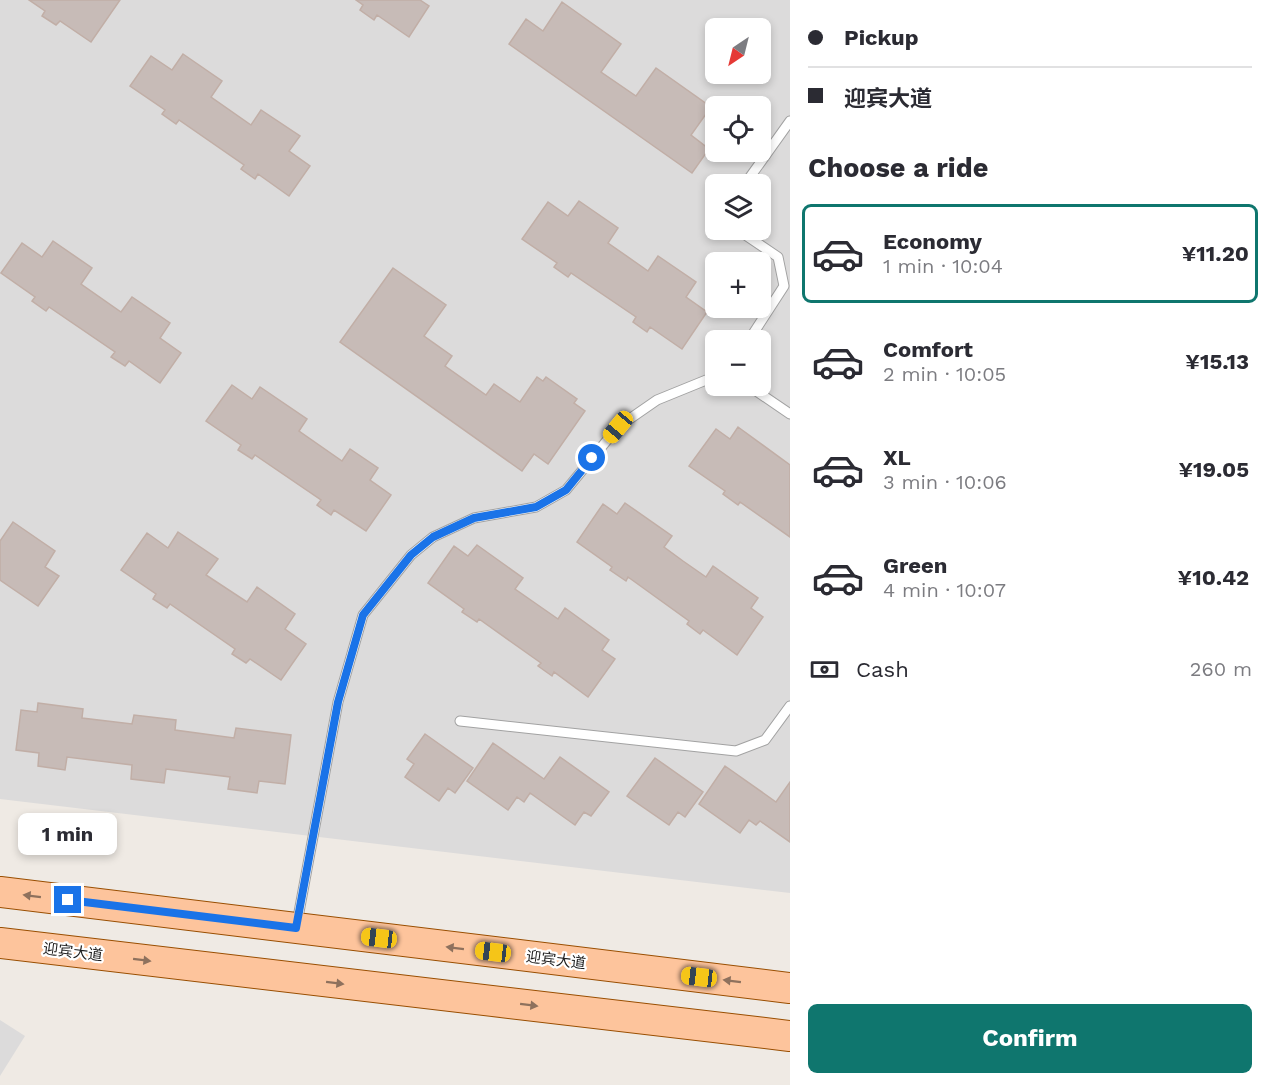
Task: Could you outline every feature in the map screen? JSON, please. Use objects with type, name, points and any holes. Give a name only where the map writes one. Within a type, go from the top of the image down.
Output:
[{"type":"main road","name":"迎宾大道","points":[[0,892],[790,988]]},
{"type":"main road","name":"迎宾大道","points":[[0,944],[790,1036]]},
{"type":"lane","points":[[752,174],[790,120]]},
{"type":"lane","points":[[753,240],[778,257],[784,286],[755,330]]},
{"type":"lane","points":[[296,928],[338,702],[363,615],[411,555],[433,537],[474,518],[536,507],[566,490],[618,427],[657,400],[705,380]]},
{"type":"lane","points":[[764,396],[790,414]]},
{"type":"lane","points":[[460,721],[735,751],[765,740],[790,706]]},
{"type":"shaded area","points":[[0,0],[790,0],[790,893],[0,799]]},
{"type":"shaded area","points":[[0,1020],[25,1036],[0,1076]]},
{"type":"building","points":[[29,0],[120,0],[91,42],[60,21],[56,25],[42,16],[45,11]]},
{"type":"building","points":[[356,0],[420,0],[429,6],[409,37],[377,15],[374,20],[360,10],[363,5]]},
{"type":"building","points":[[562,2],[621,44],[601,72],[636,96],[656,68],[705,103],[705,115],[691,135],[705,146],[705,155],[692,173],[509,44],[526,19],[543,31]]},
{"type":"building","points":[[183,54],[222,81],[211,97],[251,125],[261,110],[300,136],[289,151],[310,166],[289,196],[258,174],[255,179],[241,169],[244,165],[179,120],[176,124],[162,114],[165,110],[130,86],[151,56],[172,70]]},
{"type":"building","points":[[579,201],[618,228],[608,243],[648,271],[658,256],[696,282],[686,297],[705,311],[705,315],[682,349],[650,327],[647,332],[633,322],[636,317],[571,273],[568,277],[554,267],[557,263],[522,239],[548,202],[568,216]]},
{"type":"building","points":[[53,241],[92,268],[81,284],[121,312],[132,297],[170,323],[160,338],[181,353],[160,383],[129,361],[125,366],[111,357],[115,352],[49,307],[46,311],[32,301],[35,297],[1,273],[22,243],[42,257]]},
{"type":"building","points":[[393,268],[446,305],[424,336],[452,356],[445,366],[486,395],[494,384],[520,402],[537,377],[543,381],[546,377],[577,399],[574,403],[585,411],[548,464],[534,454],[522,471],[340,342]]},
{"type":"building","points":[[232,385],[252,399],[260,387],[307,419],[299,431],[342,461],[350,449],[378,468],[370,480],[391,495],[366,531],[334,510],[331,515],[317,505],[321,500],[255,455],[252,459],[238,450],[241,445],[206,421]]},
{"type":"building","points":[[738,427],[790,465],[790,537],[740,502],[738,505],[723,494],[725,491],[689,466],[716,429],[730,439]]},
{"type":"building","points":[[625,503],[672,536],[664,547],[683,561],[706,577],[713,566],[758,598],[751,608],[763,617],[737,655],[703,630],[700,634],[687,624],[689,621],[628,577],[626,581],[610,570],[612,567],[577,542],[603,504],[617,514]]},
{"type":"building","points":[[13,522],[55,551],[45,567],[59,576],[38,606],[0,580],[0,541]]},
{"type":"building","points":[[178,532],[218,559],[206,575],[247,602],[257,587],[295,614],[285,629],[306,644],[281,680],[250,659],[246,663],[232,654],[235,649],[170,604],[167,608],[153,599],[156,594],[121,570],[147,533],[168,548]]},
{"type":"building","points":[[477,545],[523,578],[515,589],[558,619],[565,608],[609,640],[602,650],[615,659],[588,697],[554,672],[552,676],[538,666],[541,663],[479,619],[477,622],[462,612],[464,609],[428,583],[454,546],[468,556]]},
{"type":"building","points":[[38,703],[83,709],[82,718],[132,724],[134,715],[176,720],[175,730],[234,738],[236,728],[291,735],[285,784],[259,781],[257,793],[228,789],[230,777],[166,769],[164,783],[131,779],[132,765],[67,757],[65,770],[38,766],[39,753],[16,750],[21,710],[37,712]]},
{"type":"building","points":[[425,734],[473,768],[455,793],[448,788],[439,801],[405,777],[414,764],[407,759]]},
{"type":"building","points":[[493,743],[544,779],[560,757],[609,792],[591,816],[584,812],[575,825],[530,793],[524,802],[517,797],[508,810],[467,781]]},
{"type":"building","points":[[655,758],[703,792],[685,817],[678,812],[669,825],[627,796]]},
{"type":"building","points":[[725,766],[776,802],[790,782],[790,842],[760,821],[756,825],[749,820],[740,833],[699,804]]},
{"type":"route","points":[[68,900],[296,928],[338,702],[363,615],[411,555],[433,537],[474,518],[536,507],[566,490],[592,458]]}]
